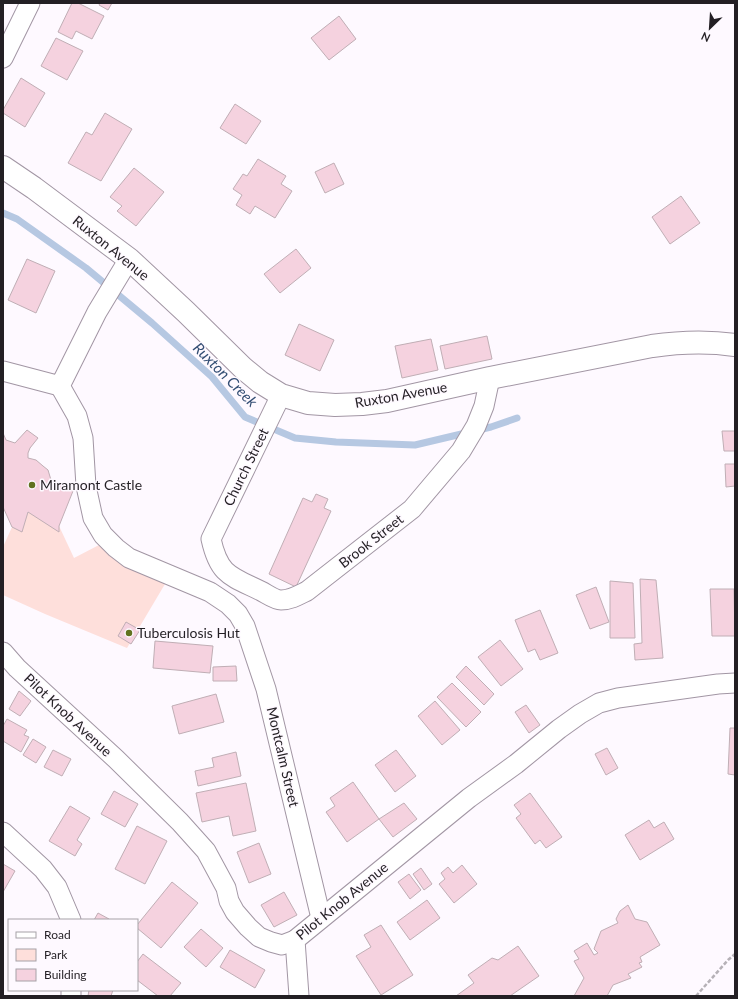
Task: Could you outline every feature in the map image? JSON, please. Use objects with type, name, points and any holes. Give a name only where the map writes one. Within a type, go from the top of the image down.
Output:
[{"type":"street","points":[[3,58],[30,3]]},
{"type":"street","name":"Ruxton Avenue","points":[[3,168],[34,188],[129,259],[243,368],[260,382],[276,404],[308,403],[335,405],[387,401],[490,378],[676,343],[700,342],[735,345]]},
{"type":"street","points":[[3,371],[60,386],[103,302],[129,259]]},
{"type":"street","name":"Brook Street","points":[[211,539],[214,553],[220,565],[230,576],[280,600],[293,598],[307,590],[412,509],[463,447],[476,426],[484,406],[490,378]]},
{"type":"street","name":"Montcalm Street","points":[[60,386],[77,416],[83,438],[86,486],[93,518],[103,535],[129,558],[210,592],[228,604],[238,614],[245,626],[266,689],[321,918]]},
{"type":"street","name":"Church Street","points":[[211,539],[276,404]]},
{"type":"street","name":"Pilot Knob Avenue","points":[[3,652],[17,668],[116,759],[180,822],[206,851],[226,888],[229,901],[235,912],[248,927],[259,937],[282,945],[295,940],[469,798],[516,764],[559,729],[592,707],[599,703],[618,698],[718,684],[735,684]]},
{"type":"street","points":[[3,832],[43,869],[57,887],[71,919]]},
{"type":"street","points":[[295,940],[299,996]]},
{"type":"path","points":[[696,996],[735,954]]},
{"type":"green space","points":[[28,512],[59,531],[59,526],[74,558],[99,545],[123,566],[165,584],[127,648],[3,595],[3,547],[12,527],[22,531]]},
{"type":"building","points":[[72,3],[78,3],[104,16],[92,39],[76,31],[72,39],[58,32]]},
{"type":"building","points":[[100,3],[112,3],[108,10],[99,5]]},
{"type":"building","points":[[339,16],[356,39],[329,60],[311,38]]},
{"type":"building","points":[[56,38],[83,51],[67,80],[41,66]]},
{"type":"building","points":[[21,78],[45,93],[25,127],[3,113],[3,110]]},
{"type":"building","points":[[235,104],[261,121],[246,144],[220,128]]},
{"type":"building","points":[[105,113],[132,129],[101,181],[68,163],[86,132],[92,135]]},
{"type":"building","points":[[258,159],[286,176],[281,184],[292,191],[275,218],[255,206],[250,214],[236,205],[242,195],[233,189],[243,174],[247,176]]},
{"type":"building","points":[[334,163],[344,184],[325,193],[315,172]]},
{"type":"building","points":[[134,168],[164,192],[136,226],[117,211],[122,206],[110,197]]},
{"type":"building","points":[[681,196],[700,223],[670,244],[652,217]]},
{"type":"building","points":[[296,249],[311,268],[280,293],[264,274]]},
{"type":"building","points":[[27,259],[55,271],[36,313],[8,300]]},
{"type":"building","points":[[299,324],[334,340],[320,371],[285,355]]},
{"type":"building","points":[[487,336],[492,359],[445,369],[440,346]]},
{"type":"building","points":[[431,339],[438,370],[402,378],[395,346]]},
{"type":"building","name":"Miramont Castle","points":[[27,430],[38,438],[30,448],[28,458],[36,460],[48,470],[51,480],[73,491],[59,526],[59,532],[28,512],[22,532],[12,527],[3,507],[3,433],[6,440],[15,443]]},
{"type":"building","points":[[722,431],[735,431],[735,451],[724,451]]},
{"type":"building","points":[[725,464],[735,464],[735,486],[726,487]]},
{"type":"building","points":[[316,494],[328,499],[324,508],[331,511],[296,587],[269,574],[303,498],[312,502]]},
{"type":"building","points":[[640,579],[656,580],[663,658],[635,660],[634,644],[642,643]]},
{"type":"building","points":[[610,581],[633,583],[635,638],[610,638]]},
{"type":"building","points":[[596,587],[609,622],[590,629],[576,595]]},
{"type":"building","points":[[710,589],[734,589],[735,636],[712,636]]},
{"type":"building","points":[[540,610],[558,653],[540,660],[535,649],[528,652],[515,620]]},
{"type":"building","name":"Tuberculosis Hut","points":[[126,622],[140,630],[131,644],[118,636]]},
{"type":"building","points":[[500,640],[523,669],[501,686],[478,657]]},
{"type":"building","points":[[155,641],[213,646],[210,673],[153,668]]},
{"type":"building","points":[[236,666],[237,681],[213,681],[213,667]]},
{"type":"building","points":[[466,666],[494,694],[484,705],[456,677]]},
{"type":"building","points":[[452,683],[481,712],[466,727],[437,697]]},
{"type":"building","points":[[19,691],[31,701],[20,716],[9,709]]},
{"type":"building","points":[[216,694],[224,722],[179,734],[172,706]]},
{"type":"building","points":[[435,701],[460,730],[442,745],[418,716]]},
{"type":"building","points":[[526,705],[540,725],[529,733],[515,712]]},
{"type":"building","points":[[7,719],[27,730],[24,735],[29,737],[21,752],[3,741],[3,726]]},
{"type":"building","points":[[730,728],[735,728],[735,775],[728,774]]},
{"type":"building","points":[[33,739],[46,747],[36,763],[23,755]]},
{"type":"building","points":[[607,748],[618,768],[606,775],[595,754]]},
{"type":"building","points":[[53,750],[71,759],[62,776],[44,767]]},
{"type":"building","points":[[396,750],[416,776],[395,792],[375,765]]},
{"type":"building","points":[[236,752],[241,776],[198,786],[195,771],[214,767],[212,758]]},
{"type":"building","points":[[353,782],[379,819],[347,842],[326,812],[335,806],[330,798]]},
{"type":"building","points":[[246,783],[256,831],[233,836],[229,816],[202,822],[196,793]]},
{"type":"building","points":[[114,791],[138,804],[125,827],[101,814]]},
{"type":"building","points":[[530,793],[562,837],[546,848],[540,840],[535,844],[516,818],[521,814],[514,805]]},
{"type":"building","points":[[404,803],[417,819],[393,837],[379,819]]},
{"type":"building","points":[[70,806],[90,818],[77,840],[82,844],[75,856],[49,841]]},
{"type":"building","points":[[649,820],[654,828],[664,822],[674,839],[640,860],[625,835]]},
{"type":"building","points":[[137,826],[167,841],[145,884],[115,869]]},
{"type":"building","points":[[259,843],[271,874],[249,883],[237,852]]},
{"type":"building","points":[[3,864],[15,871],[3,892]]},
{"type":"building","points":[[462,865],[477,884],[454,903],[439,884],[445,879],[441,873],[448,867],[453,873]]},
{"type":"building","points":[[421,868],[432,884],[424,890],[413,874]]},
{"type":"building","points":[[409,874],[421,890],[410,899],[398,882]]},
{"type":"building","points":[[172,882],[198,903],[161,948],[138,929],[138,924]]},
{"type":"building","points":[[284,892],[297,915],[274,927],[261,905]]},
{"type":"building","points":[[427,900],[440,918],[410,940],[397,922]]},
{"type":"building","points":[[628,905],[635,919],[647,922],[660,945],[640,957],[642,962],[639,963],[642,967],[628,974],[631,978],[613,985],[607,996],[574,996],[584,978],[574,961],[579,959],[574,951],[587,943],[594,955],[598,953],[594,949],[601,931],[618,923],[616,919],[620,911]]},
{"type":"building","points":[[98,913],[109,919],[95,919]]},
{"type":"building","points":[[381,925],[413,975],[381,995],[356,956],[371,947],[364,935]]},
{"type":"building","points":[[201,929],[223,948],[206,967],[184,947]]},
{"type":"building","points":[[518,946],[539,976],[510,996],[456,996],[474,983],[468,975],[492,958],[498,960]]},
{"type":"building","points":[[230,950],[265,970],[255,988],[220,967]]},
{"type":"building","points":[[143,954],[181,983],[170,996],[158,996],[138,981],[138,961]]},
{"type":"building","points":[[89,991],[113,991],[111,996],[88,996]]},
{"type":"waterway","name":"Ruxton Creek","points":[[3,213],[17,219],[86,268],[152,323],[212,377],[245,417],[295,438],[336,442],[415,445],[491,427],[517,418]]},
{"type":"place","name":"Miramont Castle","points":[[32,485]]},
{"type":"place","name":"Tuberculosis Hut","points":[[129,633]]}]
